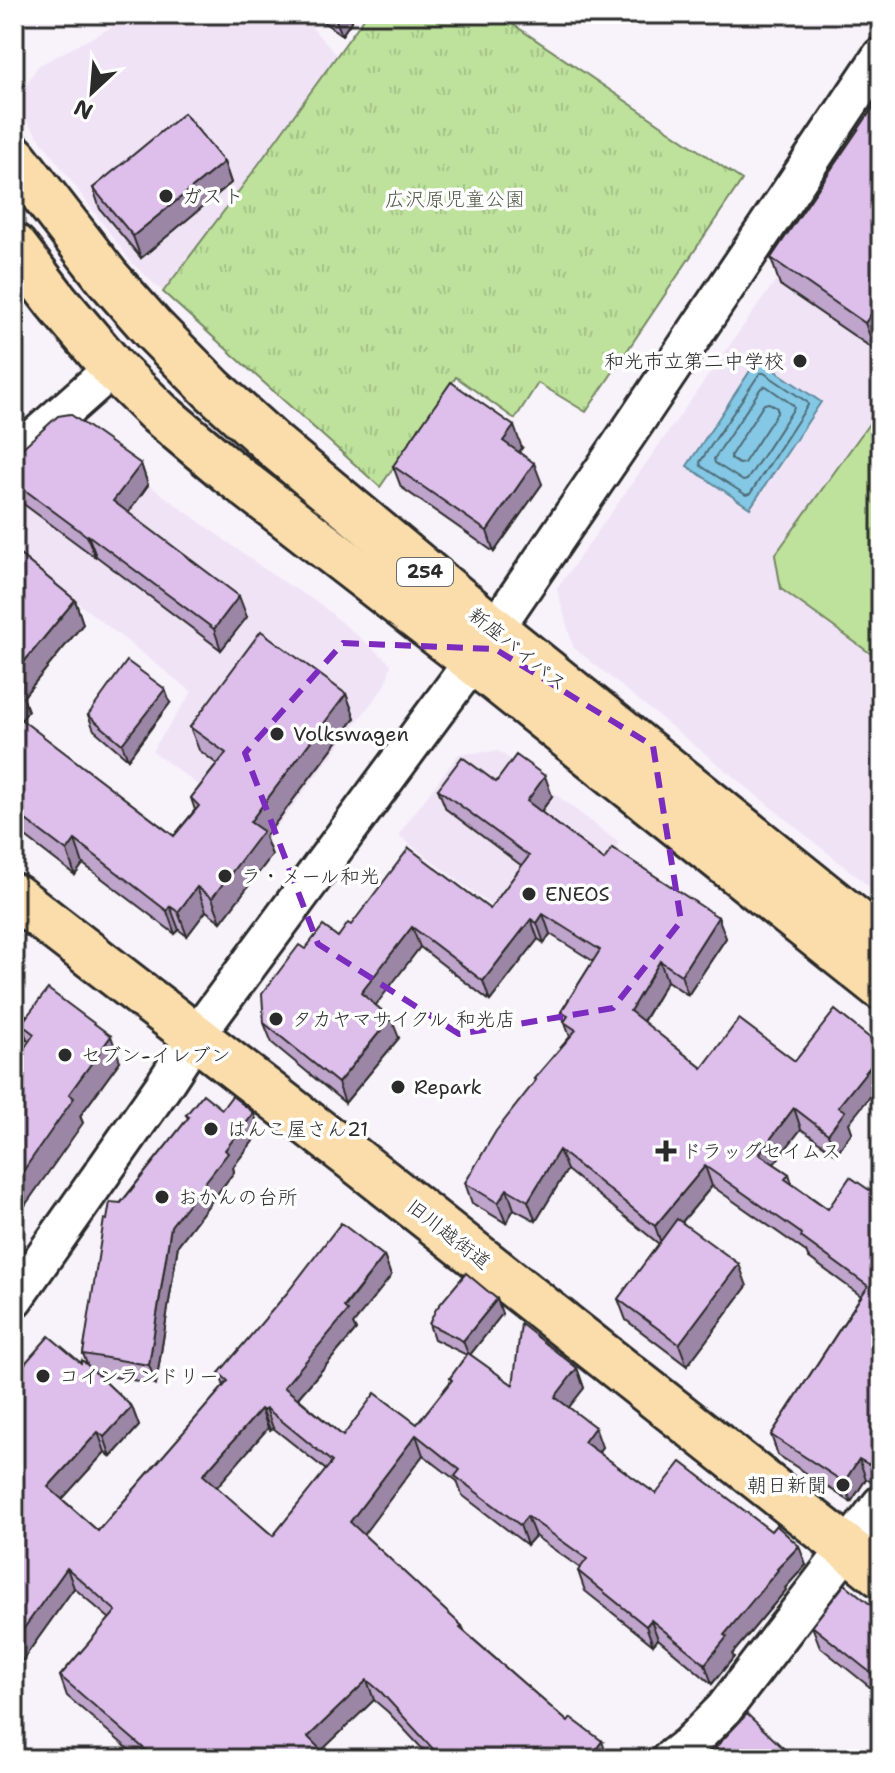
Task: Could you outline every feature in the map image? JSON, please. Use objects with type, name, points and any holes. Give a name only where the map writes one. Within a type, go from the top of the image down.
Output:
[{"type":"main road","name":"新座バイパス","points":[[14,157],[107,277],[212,389],[483,645],[881,987]]},
{"type":"main road","name":"新座バイパス","points":[[14,246],[113,368],[159,413],[228,471],[483,645],[881,941]]},
{"type":"main road","name":"旧川越街道","points":[[14,896],[881,1575]]},
{"type":"street","points":[[14,1299],[196,1036],[483,645],[881,56]]},
{"type":"street","points":[[14,456],[113,368]]},
{"type":"street","points":[[670,1759],[724,1709],[881,1504]]},
{"type":"highlighted area","points":[[343,643],[495,649],[653,746],[681,921],[613,1008],[459,1034],[318,944],[245,753]]},
{"type":"shaded area","points":[[137,14],[300,14],[337,56],[163,292],[132,263],[14,104],[38,66]]},
{"type":"shaded area","name":"和光市立第二中学校","points":[[881,132],[881,896],[573,647],[557,589]]},
{"type":"shaded area","points":[[72,429],[274,576],[320,604],[391,664],[386,684],[269,837],[152,751],[192,692],[14,553],[14,479]]},
{"type":"shaded area","name":"ENEOS","points":[[499,751],[619,843],[543,945],[398,835],[459,754]]},
{"type":"green space","name":"広沢原児童公園","points":[[367,14],[498,14],[742,180],[586,412],[538,383],[515,419],[456,377],[380,487],[163,292]]},
{"type":"green space","points":[[881,407],[881,661],[781,589],[775,555]]},
{"type":"water","points":[[758,359],[821,402],[750,508],[687,466]]},
{"type":"building","points":[[881,96],[881,300],[865,323],[771,258]]},
{"type":"building","name":"ガスト","points":[[184,113],[224,162],[133,236],[93,188]]},
{"type":"building","points":[[451,382],[514,426],[503,441],[534,463],[487,531],[393,466]]},
{"type":"building","points":[[70,414],[141,464],[113,501],[239,596],[214,629],[14,482],[14,453],[58,416]]},
{"type":"building","points":[[14,550],[75,600],[14,674],[14,626],[17,623],[14,620]]},
{"type":"building","points":[[261,631],[346,694],[250,822],[263,831],[212,898],[197,887],[178,912],[170,906],[167,911],[75,840],[67,851],[14,811],[14,714],[174,836],[199,806],[191,798],[226,753],[190,727]]},
{"type":"building","points":[[127,661],[165,689],[122,744],[88,715]]},
{"type":"building","points":[[516,755],[545,776],[527,801],[604,860],[612,848],[718,917],[681,975],[660,961],[630,1011],[702,1068],[739,1019],[795,1061],[835,1010],[881,1047],[881,1053],[838,1107],[845,1111],[828,1134],[794,1108],[759,1154],[789,1174],[785,1179],[828,1209],[850,1177],[881,1198],[881,1465],[868,1464],[859,1459],[844,1482],[771,1435],[868,1286],[801,1237],[802,1234],[705,1166],[655,1226],[559,1150],[528,1201],[507,1189],[498,1203],[465,1183],[496,1131],[534,1079],[576,1030],[564,1022],[568,1016],[561,1012],[600,950],[543,914],[537,923],[531,919],[483,981],[412,927],[361,993],[391,1018],[338,1083],[264,1023],[262,994],[299,945],[305,949],[323,926],[338,937],[348,923],[351,925],[409,848],[490,909],[529,856],[438,789],[462,757],[496,782]]},
{"type":"building","points":[[48,989],[111,1036],[69,1094],[74,1098],[14,1184],[14,1063],[34,1034],[21,1024]]},
{"type":"building","points":[[14,1006],[27,1016],[14,1032]]},
{"type":"building","points":[[203,1094],[222,1109],[232,1096],[254,1113],[225,1150],[228,1153],[171,1226],[149,1365],[83,1354],[104,1219],[107,1220],[110,1202],[121,1203],[189,1117],[186,1115]]},
{"type":"building","points":[[677,1219],[739,1264],[679,1344],[618,1299]]},
{"type":"building","points":[[341,1223],[384,1256],[344,1307],[348,1311],[284,1387],[343,1436],[375,1393],[417,1424],[452,1380],[450,1378],[468,1353],[513,1385],[521,1324],[577,1368],[555,1397],[595,1427],[584,1442],[656,1494],[681,1462],[771,1531],[776,1525],[799,1546],[724,1635],[727,1637],[705,1664],[651,1620],[646,1626],[578,1571],[587,1559],[527,1516],[520,1525],[455,1476],[460,1470],[416,1435],[350,1522],[462,1626],[460,1628],[568,1722],[571,1718],[602,1741],[589,1759],[426,1759],[434,1750],[367,1680],[308,1737],[330,1759],[156,1759],[60,1676],[116,1611],[67,1568],[14,1642],[14,1376],[49,1336],[81,1363],[82,1360],[132,1407],[104,1437],[98,1432],[48,1487],[98,1531],[228,1381],[219,1373]],"holes":[[[266,1408],[332,1462],[273,1536],[203,1475],[261,1409]]]},
{"type":"building","points":[[466,1273],[497,1299],[463,1341],[429,1324],[436,1309]]},
{"type":"building","points":[[845,1584],[881,1613],[881,1681],[812,1626]]},
{"type":"building","points":[[747,1714],[795,1759],[726,1759],[715,1748]]},
{"type":"building","points":[[873,1748],[881,1753],[881,1759],[865,1759]]},
{"type":"place","name":"ガスト","points":[[166,196]]},
{"type":"place","name":"和光市立第二中学校","points":[[800,361]]},
{"type":"place","name":"Volkswagen","points":[[277,734]]},
{"type":"place","name":"ラ・メール和光","points":[[225,876]]},
{"type":"place","name":"ENEOS","points":[[529,894]]},
{"type":"place","name":"タカヤマサイクル 和光店","points":[[276,1019]]},
{"type":"place","name":"セブン-イレブン","points":[[65,1055]]},
{"type":"place","name":"Repark","points":[[398,1087]]},
{"type":"place","name":"はんこ屋さん21","points":[[211,1129]]},
{"type":"place","name":"ドラッグセイムス","points":[[666,1151]]},
{"type":"place","name":"おかんの台所","points":[[162,1197]]},
{"type":"place","name":"コインランドリー","points":[[43,1376]]},
{"type":"place","name":"朝日新聞","points":[[843,1485]]}]
